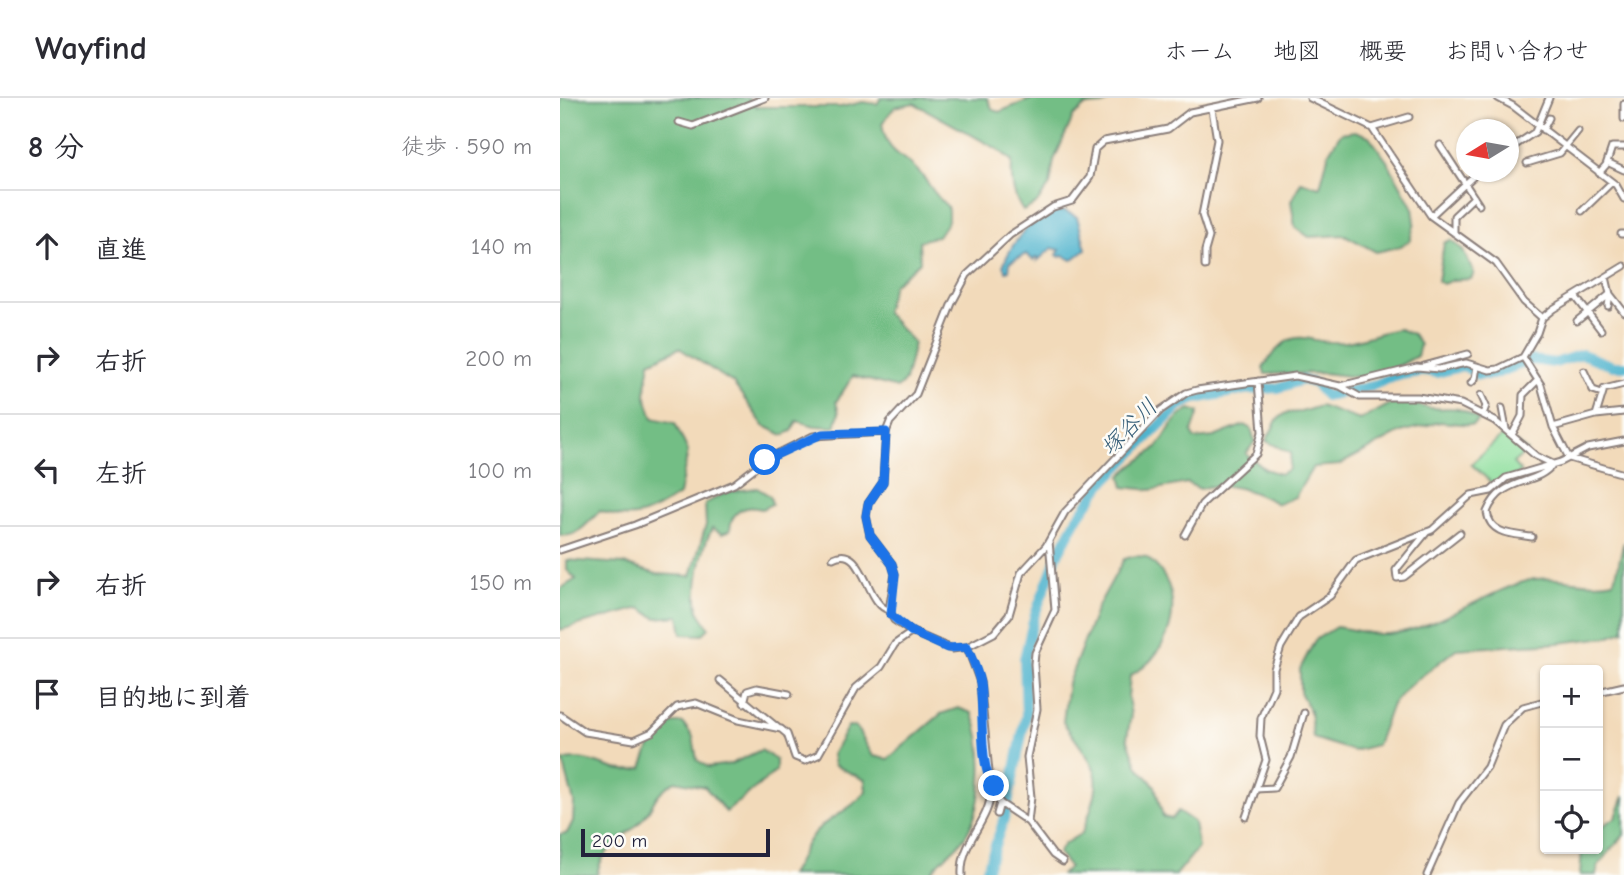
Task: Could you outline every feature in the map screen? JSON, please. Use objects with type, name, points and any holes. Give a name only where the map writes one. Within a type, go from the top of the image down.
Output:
[{"type":"street","points":[[679,122],[693,126],[765,98]]},
{"type":"street","points":[[1258,98],[1224,101],[1212,109],[1190,112],[1168,129],[1099,145],[1090,177],[1072,201],[1039,215],[975,265],[952,303],[916,394],[890,422],[886,432],[883,482],[868,504],[866,516],[870,535],[892,564],[895,574],[890,610],[894,620],[912,632],[952,649],[967,647],[1003,625],[1009,615],[1019,578],[1049,541],[1071,504],[1161,410],[1186,393],[1295,376],[1341,387],[1350,393],[1368,398],[1399,396],[1447,401],[1468,406],[1483,414],[1536,456],[1553,464]]},
{"type":"street","points":[[1310,98],[1372,128],[1431,216],[1496,263],[1524,302],[1542,318]]},
{"type":"street","points":[[1498,98],[1612,182],[1624,199]]},
{"type":"street","points":[[1540,128],[1549,98]]},
{"type":"street","points":[[1624,104],[1624,119]]},
{"type":"street","points":[[1205,266],[1209,237],[1203,209],[1211,182],[1217,140],[1212,109]]},
{"type":"street","points":[[1372,128],[1409,117]]},
{"type":"street","points":[[1519,143],[1549,118]]},
{"type":"street","points":[[1527,163],[1560,153],[1578,131]]},
{"type":"street","points":[[1440,145],[1456,170]]},
{"type":"street","points":[[1599,173],[1607,162],[1612,147],[1624,147]]},
{"type":"street","points":[[1607,162],[1624,170]]},
{"type":"street","points":[[1431,216],[1464,182],[1479,205]]},
{"type":"street","points":[[1582,211],[1612,182]]},
{"type":"street","points":[[1454,233],[1454,216],[1474,197]]},
{"type":"street","points":[[1522,374],[1542,318],[1624,266]]},
{"type":"street","points":[[1606,277],[1610,294],[1608,306]]},
{"type":"street","points":[[1610,294],[1624,312]]},
{"type":"street","points":[[1577,321],[1610,294]]},
{"type":"street","points":[[1575,296],[1601,330]]},
{"type":"street","points":[[1341,387],[1468,354]]},
{"type":"street","points":[[1418,367],[1439,369],[1466,363],[1476,371],[1527,362]]},
{"type":"street","points":[[1527,362],[1538,380],[1553,427],[1569,458],[1624,474]]},
{"type":"street","points":[[1471,383],[1476,371]]},
{"type":"street","points":[[1584,371],[1592,390],[1602,393]]},
{"type":"street","points":[[1512,435],[1522,416],[1523,395],[1538,380]]},
{"type":"street","points":[[1185,536],[1202,504],[1256,454],[1262,432],[1258,382]]},
{"type":"street","points":[[1596,415],[1604,389],[1624,384]]},
{"type":"street","points":[[1481,395],[1486,406],[1483,414]]},
{"type":"street","points":[[1502,408],[1506,430]]},
{"type":"street","points":[[1553,427],[1596,415],[1624,412]]},
{"type":"street","points":[[560,550],[635,526],[734,484],[765,460],[813,436],[886,432]]},
{"type":"street","points":[[1460,533],[1404,577],[1397,578],[1396,570],[1427,532],[1471,495],[1491,491],[1506,478],[1553,464],[1588,448],[1624,441]]},
{"type":"street","points":[[1532,537],[1497,530],[1492,527],[1487,512],[1508,486],[1548,471],[1553,464]]},
{"type":"street","points":[[1246,817],[1266,760],[1260,736],[1261,718],[1274,688],[1275,669],[1281,647],[1294,622],[1311,607],[1330,596],[1356,561],[1427,532]]},
{"type":"street","points":[[1028,822],[1031,797],[1027,757],[1037,709],[1034,664],[1040,642],[1053,618],[1053,577],[1049,541]]},
{"type":"street","points":[[833,558],[846,556],[855,561],[881,605],[890,610]]},
{"type":"street","points":[[720,680],[744,703],[787,734],[795,757],[805,761],[813,759],[825,744],[849,697],[881,667],[895,643],[912,632]]},
{"type":"street","points":[[962,875],[963,852],[990,801],[980,682],[967,647]]},
{"type":"street","points":[[1603,691],[1624,686]]},
{"type":"street","points":[[744,703],[747,691],[757,688],[789,694]]},
{"type":"street","points":[[1427,875],[1459,803],[1486,767],[1507,720],[1523,707],[1540,702]]},
{"type":"street","points":[[560,715],[585,732],[634,740],[647,737],[670,712],[684,703],[696,704],[738,720],[778,728]]},
{"type":"street","points":[[1256,789],[1274,788],[1284,774],[1304,713]]},
{"type":"street","points":[[990,782],[1005,807],[1028,822],[1053,855],[1063,862]]},
{"type":"street","points":[[997,814],[1005,807]]},
{"type":"green space","points":[[560,98],[748,98],[756,107],[841,107],[863,102],[877,104],[881,98],[987,98],[993,110],[999,112],[1034,98],[1115,98],[1103,105],[1085,106],[1073,117],[1054,160],[1050,185],[1036,204],[1023,211],[1013,187],[1012,161],[999,150],[914,103],[895,107],[882,123],[887,142],[920,173],[948,207],[948,221],[938,236],[919,241],[920,262],[893,285],[885,312],[914,343],[905,381],[897,388],[853,376],[836,402],[839,413],[835,427],[815,426],[797,421],[792,431],[783,435],[764,426],[733,383],[679,348],[650,362],[645,394],[653,418],[675,423],[688,451],[679,495],[641,515],[623,517],[600,511],[582,529],[566,536],[560,535]]},
{"type":"green space","points":[[1355,131],[1369,136],[1387,161],[1413,208],[1415,222],[1410,240],[1399,247],[1376,252],[1345,235],[1309,237],[1295,227],[1291,201],[1301,182],[1320,187],[1329,152],[1341,133]]},
{"type":"green space","points":[[1451,240],[1462,249],[1474,273],[1471,279],[1453,280],[1443,284],[1438,281],[1444,243]]},
{"type":"green space","points":[[1399,329],[1413,334],[1420,345],[1417,356],[1397,367],[1365,378],[1323,373],[1265,374],[1263,368],[1284,343],[1292,339],[1345,342]]},
{"type":"green space","points":[[1398,400],[1427,407],[1460,409],[1479,420],[1472,425],[1440,422],[1401,432],[1339,465],[1313,467],[1295,497],[1278,504],[1250,491],[1230,486],[1200,489],[1187,483],[1151,490],[1124,487],[1121,476],[1157,447],[1173,423],[1190,409],[1199,412],[1192,432],[1195,439],[1214,437],[1244,425],[1251,429],[1255,441],[1246,454],[1265,469],[1280,474],[1289,469],[1291,453],[1266,441],[1277,420],[1286,413],[1320,406],[1360,420]]},
{"type":"green space","points":[[1504,434],[1527,451],[1513,463],[1521,472],[1495,486],[1471,464]]},
{"type":"green space","points":[[757,488],[770,496],[772,504],[762,509],[740,510],[733,518],[730,530],[722,534],[712,528],[708,537],[699,568],[697,589],[698,610],[709,628],[702,635],[682,634],[679,616],[656,618],[640,608],[560,630],[560,589],[576,579],[567,570],[567,560],[624,564],[657,574],[691,576],[706,525],[705,504],[726,492]]},
{"type":"green space","points":[[1624,542],[1624,631],[1607,637],[1559,643],[1456,649],[1409,686],[1392,704],[1377,745],[1353,751],[1313,738],[1310,711],[1300,692],[1300,669],[1315,640],[1336,627],[1381,634],[1404,631],[1439,620],[1507,588],[1534,579],[1592,583],[1613,581]]},
{"type":"green space","points":[[1146,557],[1166,579],[1172,606],[1171,620],[1161,646],[1150,662],[1130,676],[1128,697],[1131,715],[1127,738],[1138,767],[1155,786],[1163,817],[1172,819],[1178,811],[1194,822],[1198,848],[1176,875],[1061,875],[1069,867],[1058,853],[1064,844],[1082,833],[1095,796],[1096,784],[1091,763],[1063,722],[1068,683],[1097,608],[1124,559]]},
{"type":"green space","points":[[958,708],[972,713],[977,726],[981,757],[980,791],[977,808],[966,835],[930,875],[790,875],[814,833],[856,802],[866,791],[865,780],[834,765],[832,755],[848,726],[856,727],[873,756],[888,759],[941,714]]},
{"type":"green space","points":[[672,723],[683,723],[693,737],[697,760],[708,767],[731,764],[761,750],[776,760],[776,771],[726,812],[705,787],[675,781],[658,795],[638,824],[609,849],[597,875],[560,875],[560,834],[567,833],[573,821],[574,802],[563,761],[584,760],[621,770],[642,768],[651,744]]},
{"type":"green space","points":[[1624,796],[1624,835],[1599,864],[1596,875],[1580,875],[1582,854],[1603,854],[1603,826],[1616,817]]},
{"type":"water","points":[[1065,211],[1077,217],[1086,249],[1072,260],[1063,255],[1060,257],[1057,255],[1060,250],[1052,248],[1037,261],[1037,257],[1033,260],[1026,254],[1010,262],[1009,270],[1006,271],[1003,266],[1007,256],[1026,229],[1044,217]]},
{"type":"waterway","name":"塚谷川","points":[[985,875],[1006,813],[1026,715],[1024,659],[1034,617],[1057,556],[1077,519],[1102,484],[1179,406],[1195,399],[1244,390],[1279,388],[1302,380],[1314,383],[1326,396],[1372,386],[1395,376],[1426,371],[1437,373],[1464,366],[1478,375],[1492,375],[1532,360],[1555,363],[1582,354],[1613,366],[1624,366]]},
{"type":"route","points":[[765,460],[813,436],[886,432],[883,482],[868,504],[866,527],[892,564],[895,574],[891,615],[912,632],[952,649],[967,647],[980,682],[984,745],[990,782],[994,786]]}]
